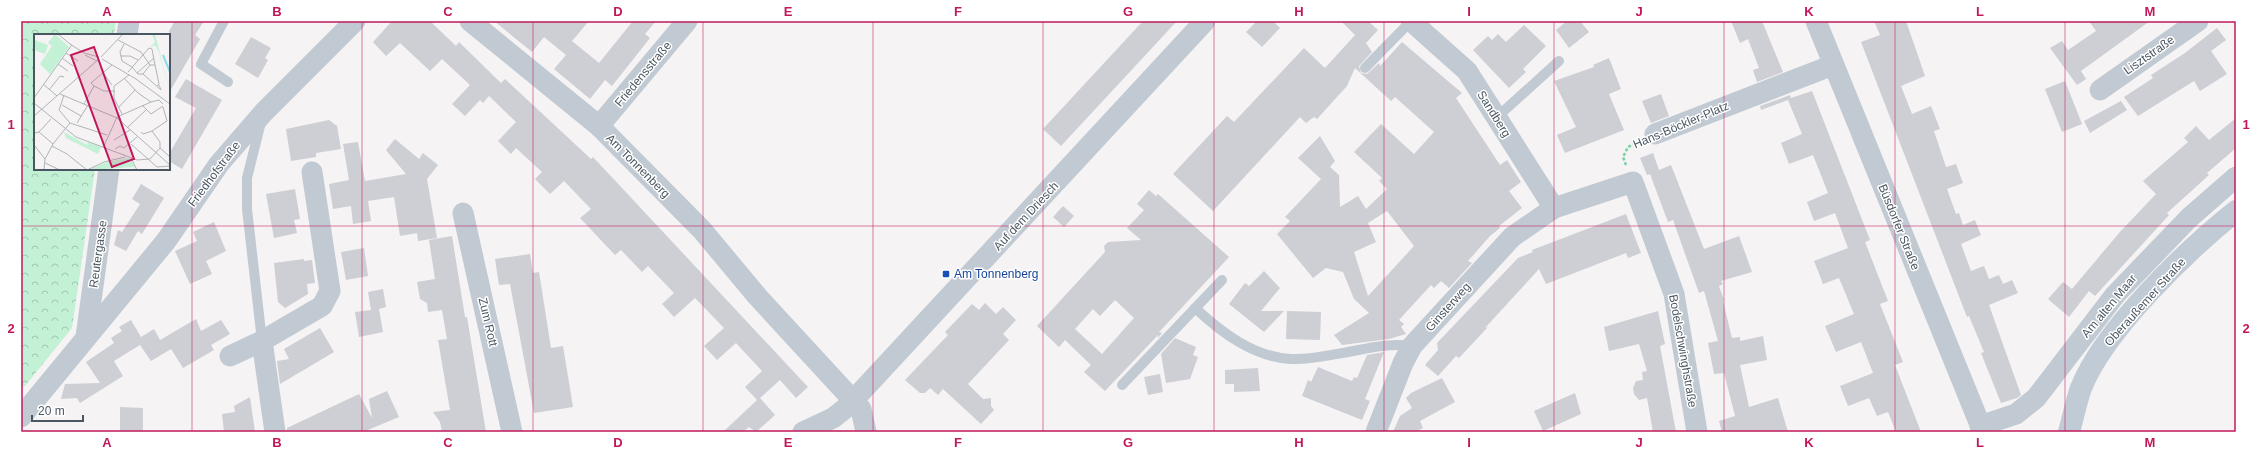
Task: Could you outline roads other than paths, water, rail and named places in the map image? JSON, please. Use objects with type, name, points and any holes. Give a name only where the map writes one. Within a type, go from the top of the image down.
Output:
[{"type":"main road","name":"Oberaußemer Straße","points":[[2069,432],[2081,388],[2103,348],[2135,308],[2203,237],[2236,211]]},
{"type":"street","points":[[127,34],[129,21]]},
{"type":"street","name":"Friedhofstraße","points":[[21,417],[166,241],[218,164],[264,112],[354,21]]},
{"type":"street","name":"Am Tonnenberg","points":[[470,21],[599,126],[702,230],[757,296],[861,409],[866,432]]},
{"type":"street","name":"Friedensstraße","points":[[599,126],[687,21]]},
{"type":"street","name":"Auf dem Driesch","points":[[803,432],[833,418],[853,400],[1205,21]]},
{"type":"street","name":"Sandberg","points":[[1411,21],[1467,72],[1496,118],[1560,206]]},
{"type":"street","name":"Büsdorfer Straße","points":[[1816,21],[1982,429]]},
{"type":"street","name":"Lisztstraße","points":[[2100,90],[2198,21]]},
{"type":"street","name":"Hans-Böckler-Platz","points":[[1655,134],[1833,65]]},
{"type":"street","name":"Reutergasse","points":[[86,338],[109,170]]},
{"type":"street","points":[[230,356],[262,341],[322,306],[330,291],[312,172]]},
{"type":"street","name":"Am alten Maar","points":[[1982,429],[2016,414],[2036,398],[2115,295],[2189,218],[2236,177]]},
{"type":"street","name":"Bodelschwinghstraße","points":[[1560,206],[1632,182],[1674,294],[1697,432]]},
{"type":"street","name":"Ginsterweg","points":[[1376,432],[1403,363],[1412,346],[1512,237],[1560,206]]},
{"type":"street","name":"Zum Rott","points":[[463,213],[512,432]]},
{"type":"street","points":[[262,341],[275,432]]},
{"type":"street","points":[[21,393],[44,389]]},
{"type":"lane","points":[[224,21],[201,64],[228,82]]},
{"type":"lane","points":[[1365,68],[1411,21]]},
{"type":"lane","points":[[1496,118],[1559,61]]},
{"type":"lane","points":[[262,341],[247,209],[247,178],[264,112]]},
{"type":"lane","points":[[1122,385],[1222,280]]},
{"type":"lane","points":[[1195,308],[1224,334],[1239,343],[1290,359],[1306,358],[1398,344],[1412,346]]},
{"type":"place","name":"Am Tonnenberg","points":[[946,274]]}]
